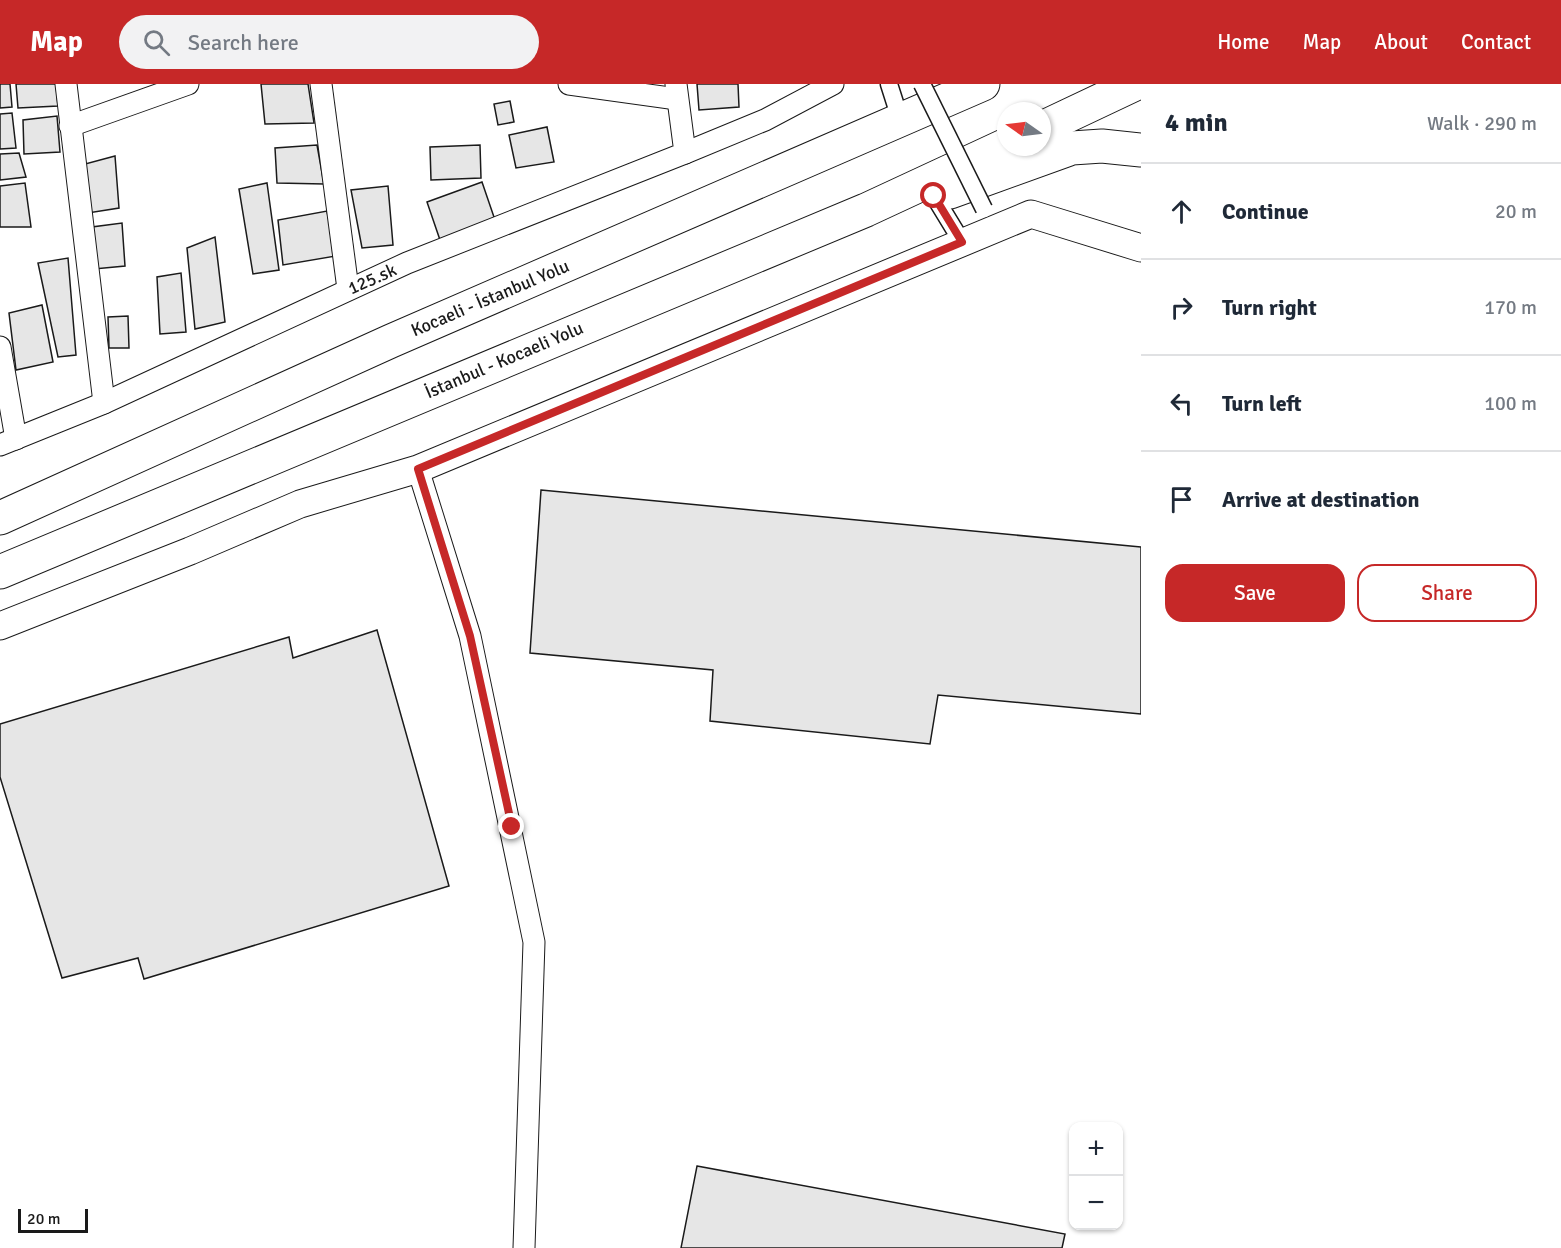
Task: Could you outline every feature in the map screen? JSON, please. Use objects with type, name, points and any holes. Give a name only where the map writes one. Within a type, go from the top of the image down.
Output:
[{"type":"highway","points":[[866,135],[892,95],[934,84]]},
{"type":"highway","name":"Kocaeli - İstanbul Yolu","points":[[0,518],[391,341],[983,84]]},
{"type":"highway","points":[[1051,124],[1135,84]]},
{"type":"highway","points":[[866,210],[962,189],[1021,164],[1072,148],[1102,146],[1141,150]]},
{"type":"highway","name":"İstanbul - Kocaeli Yolu","points":[[0,572],[866,210],[997,149]]},
{"type":"street","points":[[66,84],[104,403]]},
{"type":"street","points":[[70,126],[188,84]]},
{"type":"street","points":[[321,84],[348,289]]},
{"type":"street","points":[[569,84],[676,92],[685,153]]},
{"type":"street","name":"125.sk","points":[[8,442],[104,403],[406,263],[765,120],[833,84]]},
{"type":"street","points":[[922,84],[984,208]]},
{"type":"street","points":[[934,196],[962,242]]},
{"type":"street","points":[[0,626],[190,551],[300,504],[418,469],[1031,214],[1141,248]]},
{"type":"street","points":[[0,347],[8,442]]},
{"type":"street","points":[[418,469],[470,636],[534,942],[524,1248]]},
{"type":"building","points":[[0,84],[10,84],[12,107],[0,108]]},
{"type":"building","points":[[16,84],[56,84],[58,106],[18,108]]},
{"type":"building","points":[[261,84],[308,84],[314,123],[265,124]]},
{"type":"building","points":[[697,84],[738,84],[739,107],[699,110]]},
{"type":"building","points":[[510,101],[514,122],[498,125],[494,104]]},
{"type":"building","points":[[12,113],[16,148],[0,149],[0,114]]},
{"type":"building","points":[[57,116],[60,152],[24,154],[23,120]]},
{"type":"building","points":[[547,127],[554,162],[516,168],[509,135]]},
{"type":"building","points":[[317,145],[324,184],[277,183],[275,148]]},
{"type":"building","points":[[480,145],[481,178],[431,180],[430,147]]},
{"type":"building","points":[[19,153],[26,177],[0,180],[0,154]]},
{"type":"building","points":[[115,156],[119,208],[88,213],[85,164]]},
{"type":"building","points":[[482,182],[495,220],[440,240],[427,202]]},
{"type":"building","points":[[25,183],[31,227],[0,227],[0,186]]},
{"type":"building","points":[[267,183],[279,270],[253,274],[239,189]]},
{"type":"building","points":[[388,186],[393,245],[362,248],[351,190]]},
{"type":"building","points":[[327,211],[336,256],[283,265],[278,220]]},
{"type":"building","points":[[122,223],[125,266],[94,269],[92,227]]},
{"type":"building","points":[[215,237],[225,322],[195,329],[187,248]]},
{"type":"building","points":[[68,258],[76,355],[58,357],[38,263]]},
{"type":"building","points":[[181,273],[186,332],[160,334],[157,277]]},
{"type":"building","points":[[42,305],[53,362],[16,370],[9,313]]},
{"type":"building","points":[[128,316],[129,348],[109,348],[108,317]]},
{"type":"building","points":[[541,490],[1141,547],[1141,714],[938,695],[930,744],[710,721],[713,670],[530,653]]},
{"type":"building","points":[[377,630],[449,886],[144,979],[138,958],[62,978],[0,777],[0,724],[289,637],[293,658]]},
{"type":"building","points":[[697,1166],[1065,1234],[1062,1248],[681,1248]]},
{"type":"route","points":[[512,827],[470,636],[418,469],[962,242],[934,196]]}]
